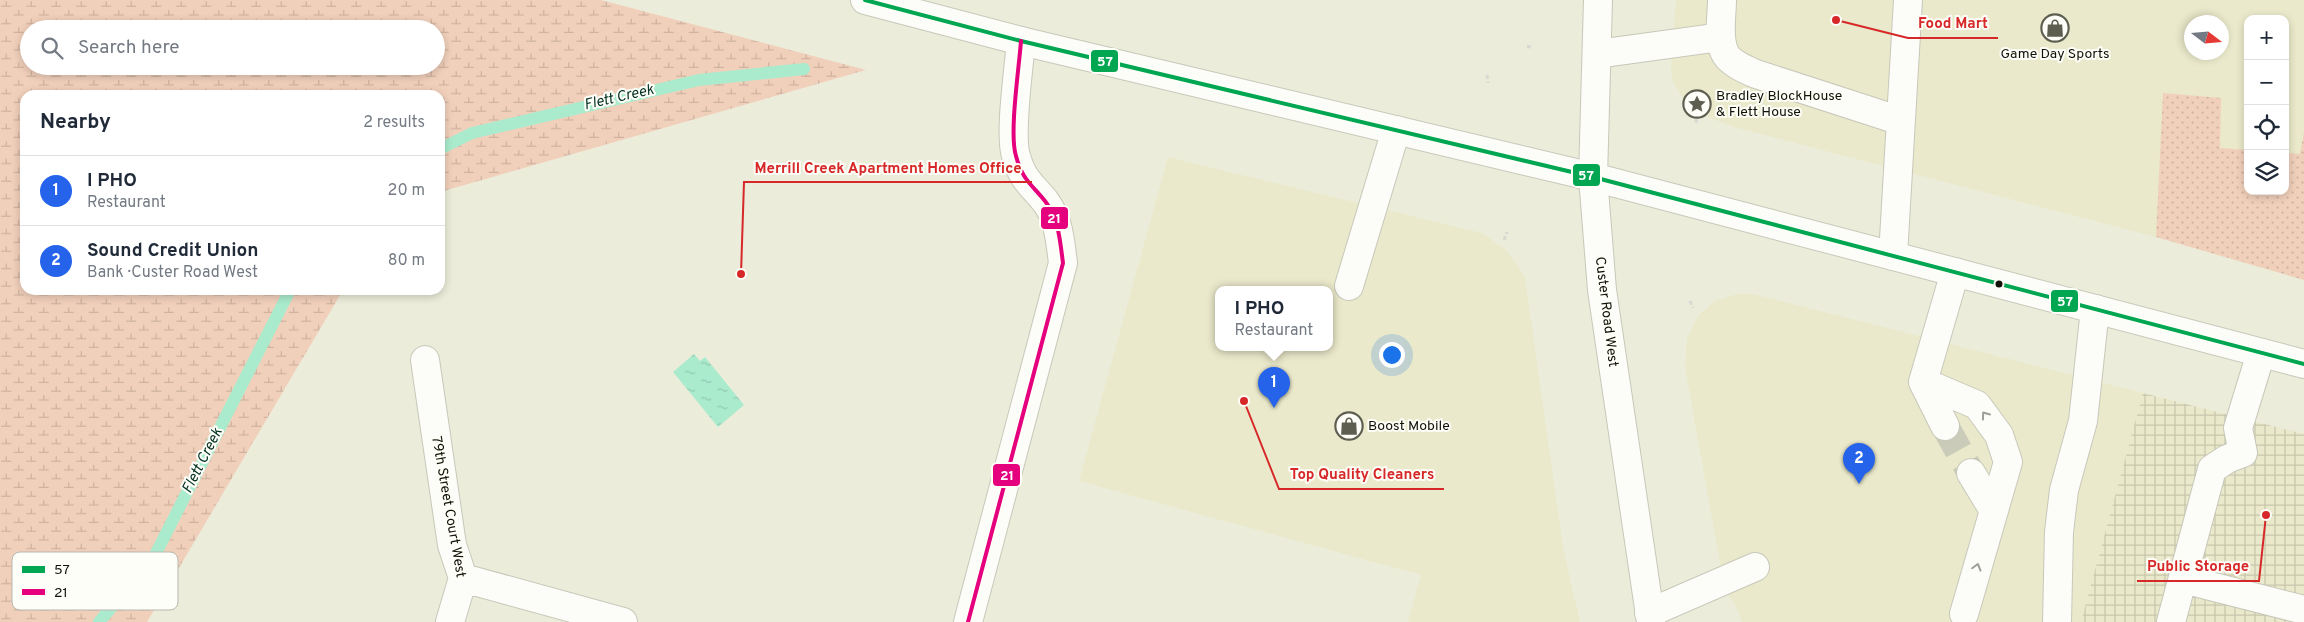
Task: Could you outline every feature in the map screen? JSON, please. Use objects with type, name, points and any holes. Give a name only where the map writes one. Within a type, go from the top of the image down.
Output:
[{"type":"main road","points":[[865,0],[1021,41],[1593,177],[2304,364]]},
{"type":"main road","name":"Custer Road West","points":[[1598,0],[1593,177],[1602,290],[1650,618]]},
{"type":"main road","points":[[1722,0],[1721,37],[1726,55],[1741,67],[1756,74],[1901,121]]},
{"type":"main road","points":[[1893,256],[1908,0]]},
{"type":"main road","points":[[1597,54],[1721,37]]},
{"type":"main road","points":[[968,622],[1062,263],[1059,229],[1046,202],[1024,179],[1015,154],[1014,124],[1021,41]]},
{"type":"main road","points":[[1349,286],[1396,130]]},
{"type":"main road","points":[[1945,426],[1923,382],[1955,272]]},
{"type":"main road","points":[[2057,622],[2059,532],[2064,490],[2083,422],[2095,309]]},
{"type":"main road","points":[[2171,622],[2212,469],[2227,459],[2242,453],[2238,428],[2261,353]]},
{"type":"main road","name":"79th Street Court West","points":[[425,360],[452,544],[463,578],[450,622]]},
{"type":"main road","points":[[1923,382],[1977,405],[1999,435],[2008,462],[1964,614]]},
{"type":"main road","points":[[1971,473],[1994,511]]},
{"type":"main road","points":[[1650,618],[1755,567]]},
{"type":"main road","points":[[463,578],[623,622]]},
{"type":"main road","points":[[2183,579],[2268,612],[2304,610]]},
{"type":"path","points":[[1527,46],[1533,48]]},
{"type":"path","points":[[1487,75],[1488,83]]},
{"type":"path","points":[[1696,122],[1697,114]]},
{"type":"path","points":[[1504,240],[1507,232]]},
{"type":"path","points":[[1690,301],[1693,308]]},
{"type":"shaded area","points":[[1676,0],[2304,0],[2304,280],[2156,237],[1734,127],[1689,108],[1673,82],[1671,68]]},
{"type":"shaded area","points":[[1168,157],[1482,233],[1507,251],[1525,277],[1563,548],[1580,622],[1408,622],[1421,575],[1079,481]]},
{"type":"shaded area","points":[[1737,294],[1753,294],[2143,393],[2081,622],[1742,622],[1735,604],[1725,591],[1685,367],[1687,339],[1698,316],[1715,301]]},
{"type":"shaded area","points":[[2143,393],[2304,434],[2304,622],[2081,622]]},
{"type":"green space","points":[[0,0],[601,0],[866,70],[445,191],[445,90],[20,90],[20,295],[340,295],[178,569],[178,552],[12,552],[12,610],[154,610],[147,622],[0,622]]},
{"type":"green space","points":[[2163,93],[2221,98],[2220,148],[2244,150],[2244,195],[2289,195],[2289,153],[2300,154],[2304,132],[2304,280],[2156,237]]},
{"type":"water","points":[[694,354],[700,361],[705,357],[744,405],[718,427],[673,372]]},
{"type":"waterway","name":"Flett Creek","points":[[445,146],[472,133],[699,80],[804,69]]},
{"type":"waterway","name":"Flett Creek","points":[[157,552],[287,295]]},
{"type":"waterway","name":"Flett Creek","points":[[99,622],[109,610]]},
{"type":"tunnel","points":[[1945,426],[1971,473]]},
{"type":"transit line","name":"57","points":[[865,0],[1021,41],[1593,177],[2304,364]]},
{"type":"transit line","name":"21","points":[[968,622],[1063,263],[1058,230],[1053,215],[1045,201],[1024,176],[1018,164],[1014,146],[1015,100],[1021,41]]},
{"type":"place","name":"Food Mart","points":[[1836,20]]},
{"type":"place","name":"Game Day Sports","points":[[2055,28]]},
{"type":"place","name":"Bradley BlockHouse & Flett House","points":[[1697,104]]},
{"type":"place","name":"Merrill Creek Apartment Homes Office","points":[[741,274]]},
{"type":"place","name":"Top Quality Cleaners","points":[[1244,401]]},
{"type":"place","name":"I PHO","points":[[1274,408]]},
{"type":"place","name":"Boost Mobile","points":[[1349,426]]},
{"type":"place","name":"Sound Credit Union","points":[[1859,484]]},
{"type":"place","name":"Public Storage","points":[[2266,515]]}]
